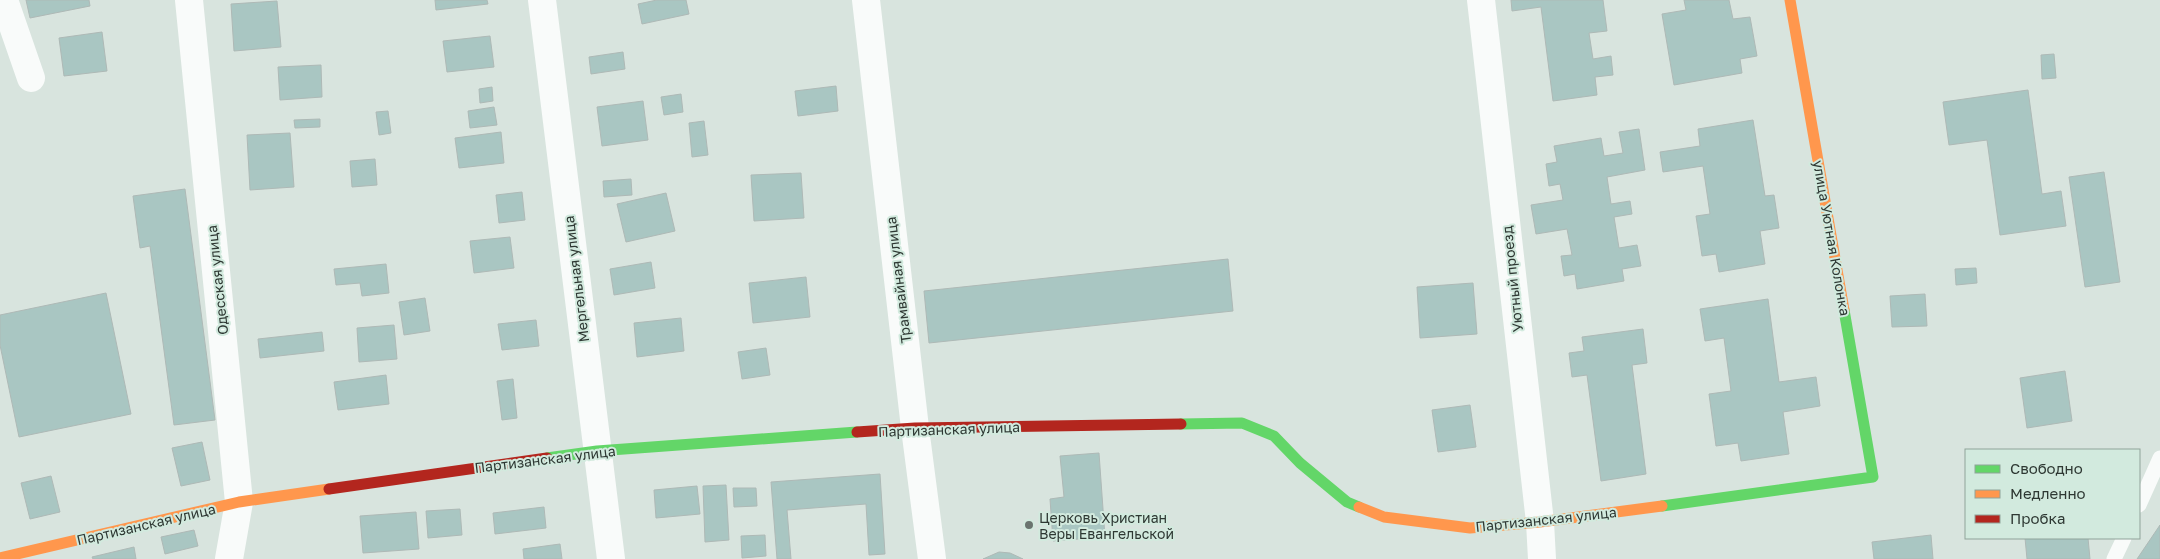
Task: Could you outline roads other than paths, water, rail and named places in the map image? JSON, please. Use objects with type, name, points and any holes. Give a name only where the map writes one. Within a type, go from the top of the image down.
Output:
[{"type":"street","points":[[4,0],[31,78]]},
{"type":"street","name":"Одесская улица","points":[[189,0],[239,502],[230,559]]},
{"type":"street","name":"Мергельная улица","points":[[542,0],[611,559]]},
{"type":"street","name":"Трамвайная улица","points":[[866,0],[914,428],[932,559]]},
{"type":"street","name":"Уютный проезд","points":[[1480,0],[1540,522],[1542,559]]},
{"type":"street","name":"улица Уютная Колонка","points":[[1790,0],[1873,477]]},
{"type":"street","name":"Партизанская улица","points":[[0,558],[239,502],[597,451],[914,428],[1242,424],[1274,436],[1300,463],[1347,502],[1384,517],[1470,528],[1540,522],[1873,477]]},
{"type":"lane","points":[[2140,503],[2160,458]]},
{"type":"lane","points":[[2114,559],[2124,539]]},
{"type":"place","name":"Церковь Христиан Веры Евангельской","points":[[1029,525]]}]
